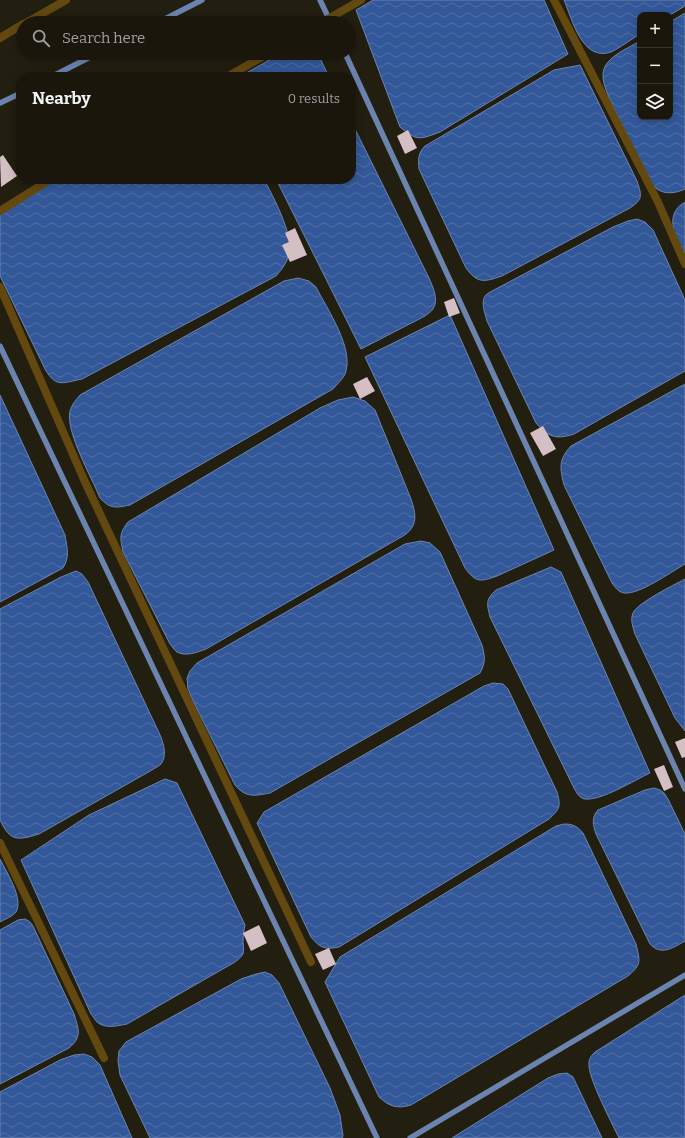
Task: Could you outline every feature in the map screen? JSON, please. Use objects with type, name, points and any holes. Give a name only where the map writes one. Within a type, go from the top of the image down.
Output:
[{"type":"lane","points":[[38,16],[66,0]]},
{"type":"lane","points":[[333,16],[361,0]]},
{"type":"lane","points":[[554,0],[658,202],[685,264]]},
{"type":"lane","points":[[0,38],[16,28]]},
{"type":"lane","points":[[236,72],[257,60]]},
{"type":"lane","points":[[0,211],[43,184]]},
{"type":"lane","points":[[0,288],[86,482],[311,962]]},
{"type":"lane","points":[[0,843],[104,1058]]},
{"type":"water","points":[[373,0],[544,0],[568,54],[440,132],[427,137],[418,138],[410,135],[400,127],[356,10]]},
{"type":"water","points":[[564,0],[685,0],[685,6],[673,13],[637,12],[637,36],[611,52],[601,53],[593,51],[585,45],[575,27]]},
{"type":"water","points":[[685,13],[685,189],[678,192],[667,193],[660,191],[650,182],[610,100],[604,85],[603,76],[604,70],[611,59],[637,43],[637,120],[673,120],[673,20]]},
{"type":"water","points":[[269,60],[321,60],[327,72],[248,72]]},
{"type":"water","points":[[580,65],[637,181],[640,190],[640,197],[630,208],[502,276],[490,280],[478,279],[474,277],[466,268],[419,169],[421,151],[425,146],[554,70]]},
{"type":"water","points":[[356,131],[429,278],[434,289],[435,298],[435,305],[433,309],[425,316],[361,349],[278,184],[356,184]]},
{"type":"water","points":[[47,184],[266,184],[285,225],[288,235],[289,252],[286,262],[276,276],[82,379],[60,383],[56,382],[45,369],[0,276],[0,213]]},
{"type":"water","points":[[685,202],[685,257],[675,236],[673,221],[674,214],[678,207]]},
{"type":"water","points":[[637,219],[645,222],[653,230],[685,300],[685,371],[574,434],[562,437],[553,436],[544,431],[536,423],[487,321],[483,300],[490,292],[613,227]]},
{"type":"water","points":[[298,278],[309,281],[316,287],[333,318],[343,341],[347,364],[345,374],[340,382],[333,389],[130,505],[114,507],[104,502],[100,498],[71,430],[70,411],[80,395],[284,281]]},
{"type":"water","points":[[450,315],[554,550],[497,576],[482,580],[475,579],[465,568],[365,357]]},
{"type":"water","points":[[685,384],[685,564],[646,587],[630,593],[620,592],[612,583],[564,485],[561,469],[562,460],[571,446]]},
{"type":"water","points":[[0,395],[65,535],[67,560],[63,568],[0,602]]},
{"type":"water","points":[[353,397],[365,401],[375,410],[412,503],[415,518],[411,529],[403,536],[206,649],[188,654],[177,652],[170,644],[123,552],[121,536],[125,526],[128,522],[320,408],[338,400]]},
{"type":"water","points":[[421,541],[430,543],[440,552],[482,645],[484,659],[480,673],[270,793],[251,795],[243,792],[235,785],[195,705],[188,689],[187,678],[190,671],[197,663],[405,544]]},
{"type":"water","points":[[551,567],[561,572],[650,773],[627,785],[592,799],[581,798],[574,788],[490,617],[488,609],[488,600],[492,593],[496,590]]},
{"type":"water","points":[[76,571],[82,574],[88,582],[161,737],[164,747],[164,758],[161,764],[152,770],[39,834],[25,838],[15,838],[7,832],[0,820],[0,609],[61,577]]},
{"type":"water","points":[[685,579],[685,731],[675,718],[635,634],[632,618],[633,613],[641,604],[656,594]]},
{"type":"water","points":[[493,683],[503,684],[508,689],[557,792],[559,807],[549,819],[339,947],[326,948],[320,946],[311,937],[257,823],[264,812],[484,686]]},
{"type":"water","points":[[165,779],[177,783],[245,925],[243,954],[235,962],[127,1024],[119,1026],[104,1026],[97,1022],[91,1014],[21,860],[89,815]]},
{"type":"water","points":[[654,788],[664,793],[685,834],[685,941],[667,950],[658,950],[650,944],[596,834],[593,822],[594,816],[598,810],[645,790]]},
{"type":"water","points":[[564,824],[575,826],[583,833],[636,944],[639,959],[638,965],[628,976],[411,1105],[398,1107],[390,1105],[379,1097],[325,982],[340,957],[556,826]]},
{"type":"water","points":[[0,859],[13,885],[18,900],[18,906],[14,914],[0,922]]},
{"type":"water","points":[[25,919],[33,926],[74,1014],[78,1029],[78,1037],[69,1048],[0,1084],[0,930],[18,920]]},
{"type":"water","points":[[265,972],[272,975],[279,983],[330,1088],[340,1115],[342,1138],[150,1138],[120,1075],[118,1061],[119,1051],[126,1042],[241,979]]},
{"type":"water","points":[[685,995],[685,1138],[619,1138],[592,1078],[589,1069],[590,1058],[595,1052]]},
{"type":"water","points":[[84,1054],[92,1057],[100,1065],[132,1138],[0,1138],[0,1092],[60,1060],[74,1055]]},
{"type":"water","points":[[567,1073],[573,1077],[602,1138],[452,1138],[548,1078],[558,1074]]},
{"type":"building","points":[[408,130],[417,148],[405,154],[397,136]]},
{"type":"building","points":[[3,155],[16,174],[16,177],[1,187],[0,157]]},
{"type":"building","points":[[295,228],[307,255],[290,262],[282,245],[289,242],[285,233]]},
{"type":"building","points":[[454,298],[460,313],[449,317],[444,302]]},
{"type":"building","points":[[367,377],[375,391],[360,399],[353,384]]},
{"type":"building","points":[[543,426],[556,449],[543,456],[530,433]]},
{"type":"building","points":[[685,738],[685,757],[682,758],[675,742]]},
{"type":"building","points":[[664,765],[673,787],[664,791],[654,769]]},
{"type":"building","points":[[259,925],[267,943],[251,951],[243,933]]},
{"type":"building","points":[[329,948],[336,964],[323,970],[315,954]]},
{"type":"waterway","points":[[171,16],[202,0]]},
{"type":"waterway","points":[[320,0],[328,16]]},
{"type":"waterway","points":[[61,72],[84,60]]},
{"type":"waterway","points":[[348,60],[354,72]]},
{"type":"waterway","points":[[356,77],[685,789]]},
{"type":"waterway","points":[[0,103],[16,95]]},
{"type":"waterway","points":[[0,346],[377,1138]]},
{"type":"waterway","points":[[410,1138],[685,975]]}]
